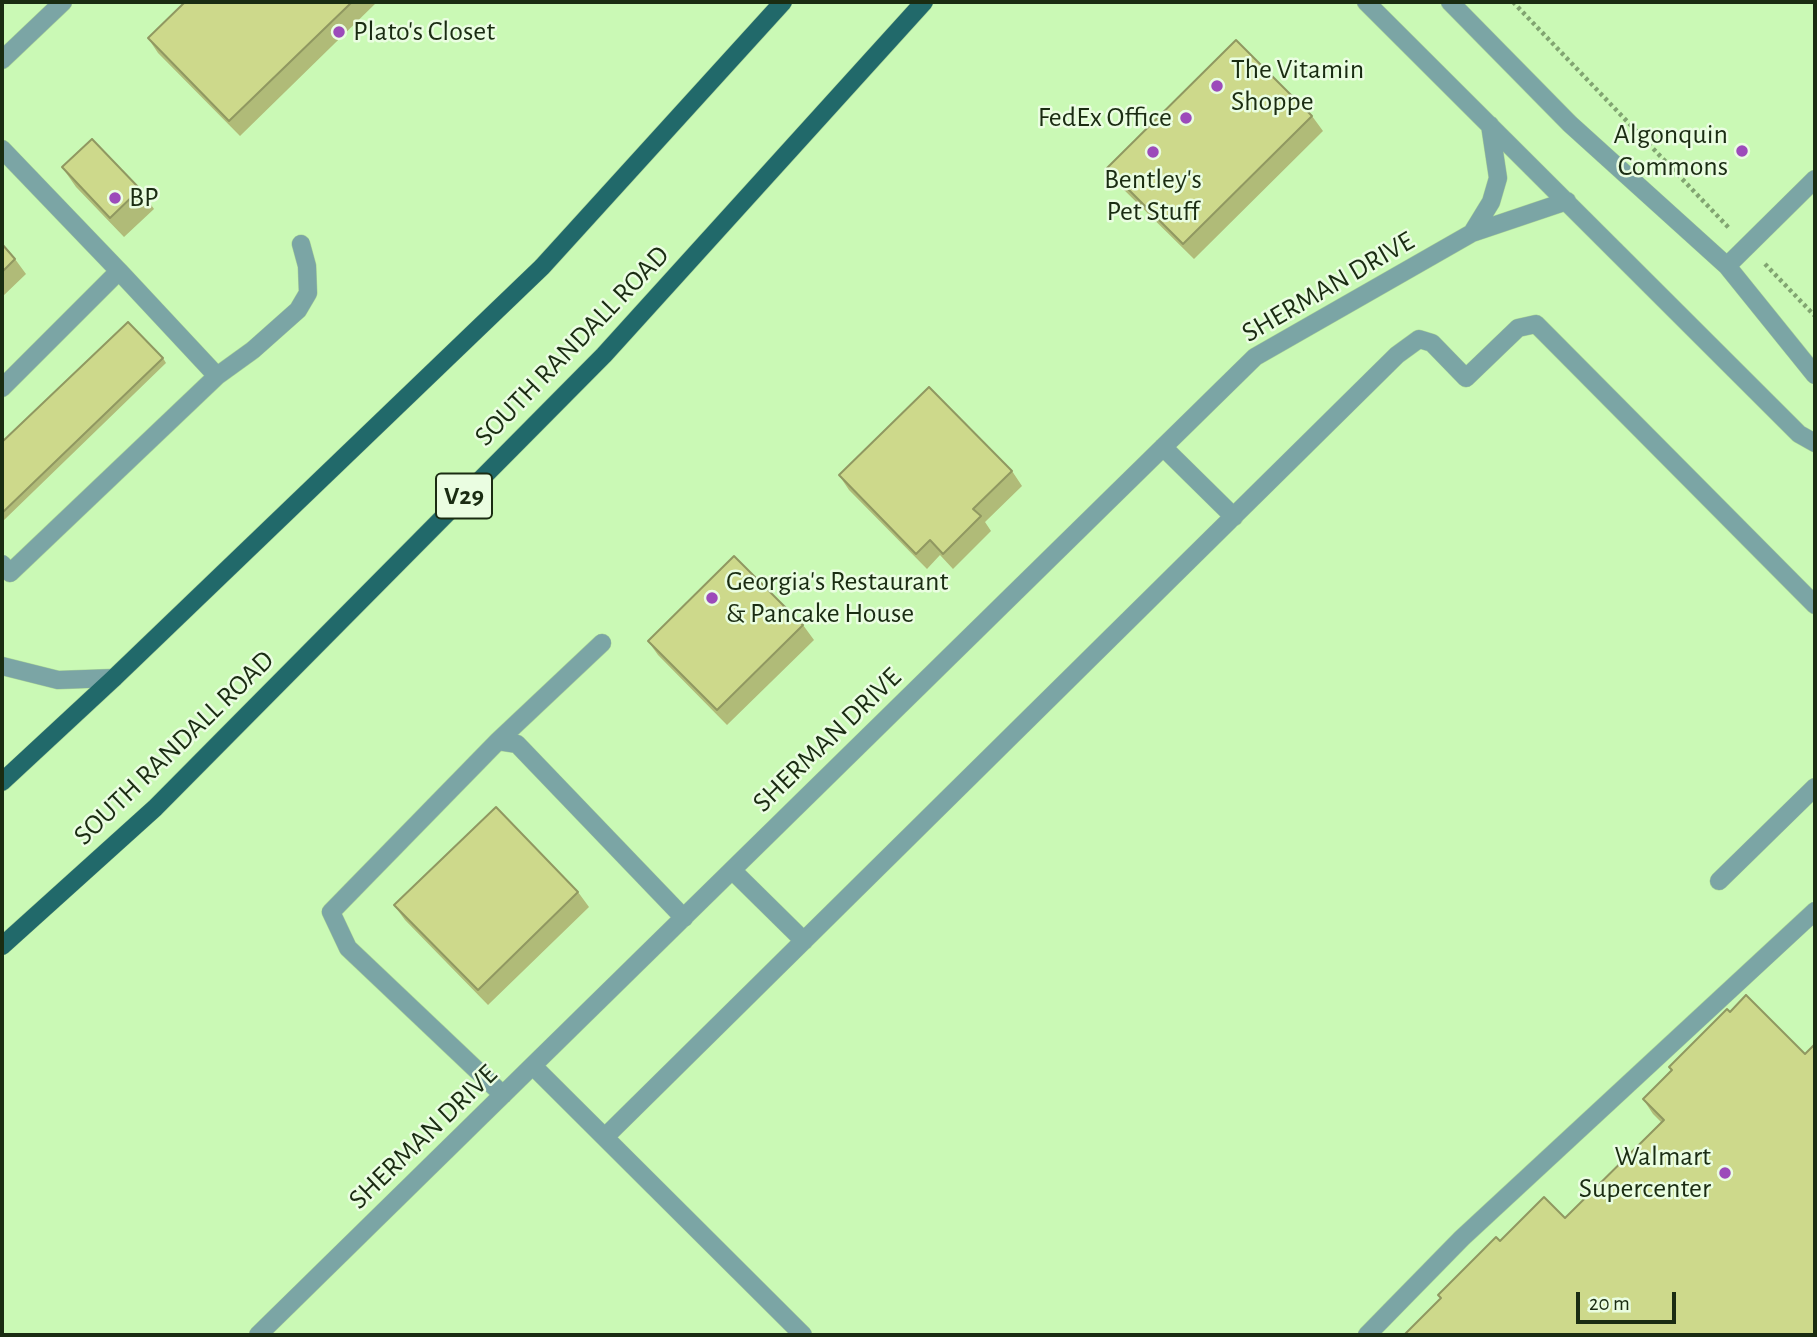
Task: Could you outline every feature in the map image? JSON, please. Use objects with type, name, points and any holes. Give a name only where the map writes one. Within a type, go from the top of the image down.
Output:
[{"type":"main road","points":[[2,782],[542,267],[783,2]]},
{"type":"main road","name":"SOUTH RANDALL ROAD","points":[[2,946],[155,808],[604,355],[924,2]]},
{"type":"street","points":[[2,60],[63,2]]},
{"type":"street","points":[[1366,2],[1799,434],[1815,443]]},
{"type":"street","points":[[1450,2],[1570,124],[1727,266],[1815,374]]},
{"type":"street","name":"SHERMAN DRIVE","points":[[1472,233],[1491,202],[1498,178],[1490,125]]},
{"type":"street","points":[[2,149],[217,376]]},
{"type":"street","points":[[1727,266],[1815,179]]},
{"type":"street","name":"SHERMAN DRIVE","points":[[258,1335],[1255,357],[1472,233],[1567,201]]},
{"type":"street","points":[[2,564],[10,573],[217,376],[253,350],[298,310],[308,293],[307,266],[301,244]]},
{"type":"street","points":[[2,388],[119,271]]},
{"type":"street","points":[[605,1138],[1234,517],[1419,339],[1432,343],[1466,378],[1518,328],[1536,324],[1815,605]]},
{"type":"street","points":[[1163,447],[1234,517]]},
{"type":"street","points":[[503,1095],[348,948],[331,912],[423,815],[602,643]]},
{"type":"street","points":[[2,666],[58,680],[114,678]]},
{"type":"street","points":[[498,741],[517,744],[684,918]]},
{"type":"street","points":[[1719,881],[1815,787]]},
{"type":"street","points":[[732,870],[804,941]]},
{"type":"street","points":[[1367,1335],[1462,1238],[1815,911]]},
{"type":"street","points":[[533,1066],[803,1335]]},
{"type":"path","points":[[1513,2],[1815,316]]},
{"type":"building","points":[[185,2],[352,2],[229,121],[148,38]]},
{"type":"building","points":[[1236,40],[1312,116],[1183,244],[1107,168]]},
{"type":"building","name":"BP","points":[[92,139],[140,189],[110,218],[62,167]]},
{"type":"building","points":[[2,244],[15,259],[2,272]]},
{"type":"building","points":[[128,322],[163,358],[2,513],[2,442]]},
{"type":"building","points":[[929,387],[1012,471],[973,509],[981,516],[943,554],[930,540],[916,554],[839,475]]},
{"type":"building","points":[[734,556],[803,625],[717,710],[648,641]]},
{"type":"building","points":[[496,807],[578,892],[478,990],[394,905]]},
{"type":"building","name":"Walmart Supercenter","points":[[1746,995],[1805,1054],[1815,1044],[1815,1335],[1404,1335],[1441,1298],[1438,1295],[1496,1237],[1500,1241],[1544,1197],[1565,1218],[1664,1120],[1643,1099],[1672,1070],[1669,1067],[1727,1009],[1730,1012]]},
{"type":"place","name":"Plato's Closet","points":[[339,32]]},
{"type":"place","name":"The Vitamin Shoppe","points":[[1217,86]]},
{"type":"place","name":"FedEx Office","points":[[1186,118]]},
{"type":"place","name":"Algonquin Commons","points":[[1742,151]]},
{"type":"place","name":"Bentley's Pet Stuff","points":[[1153,152]]},
{"type":"place","name":"BP","points":[[115,198]]},
{"type":"place","name":"Georgia's Restaurant & Pancake House","points":[[712,598]]},
{"type":"place","name":"Walmart Supercenter","points":[[1725,1173]]}]
